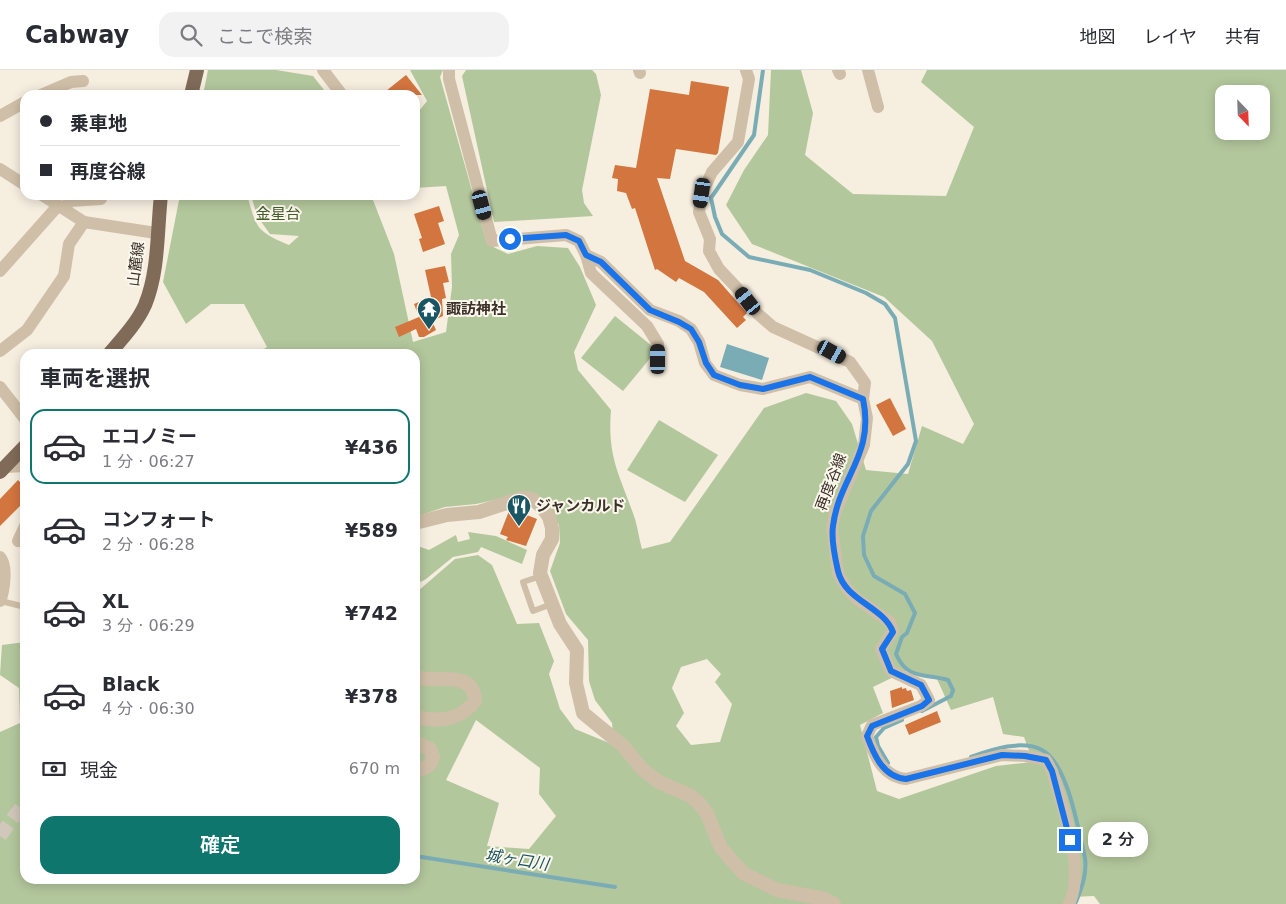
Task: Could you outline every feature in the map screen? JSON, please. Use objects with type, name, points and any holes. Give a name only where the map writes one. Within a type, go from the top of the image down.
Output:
[{"type":"main road","points":[[191,90],[197,70]]},
{"type":"main road","name":"山麓線","points":[[113,349],[133,326],[145,306],[153,281],[160,200]]},
{"type":"main road","points":[[2,469],[20,451]]},
{"type":"street","points":[[323,70],[338,90]]},
{"type":"street","points":[[449,70],[449,79],[492,240],[566,235],[579,241],[586,255],[591,273],[647,326],[658,344],[658,359]]},
{"type":"street","name":"再度谷線","points":[[746,70],[749,79],[738,142],[712,172],[702,193],[699,212],[710,239],[709,251],[719,270],[737,288],[758,314],[773,327],[832,352],[850,362],[865,383],[863,399],[867,418],[864,445],[835,513],[832,528],[838,573],[847,589],[857,599],[890,622],[893,632],[882,649],[891,671],[921,685],[929,700],[922,706],[872,726],[867,736],[873,752],[888,773],[896,778],[906,779],[1002,755],[1025,756],[1046,760],[1055,780],[1074,856],[1076,888],[1069,904]]},
{"type":"street","points":[[868,70],[878,107]]},
{"type":"street","points":[[53,90],[71,82],[83,81]]},
{"type":"street","points":[[0,116],[20,105]]},
{"type":"street","points":[[0,169],[20,181]]},
{"type":"street","points":[[50,200],[84,222],[156,233]]},
{"type":"street","points":[[0,272],[60,206],[66,206],[70,201],[86,200]]},
{"type":"street","points":[[0,351],[27,330],[64,276],[69,244],[84,222]]},
{"type":"street","points":[[586,255],[601,262],[650,310],[691,329],[699,342],[706,363],[714,375],[740,385],[763,389],[810,377],[863,399]]},
{"type":"street","points":[[0,387],[20,413]]},
{"type":"street","points":[[2,469],[20,467]]},
{"type":"street","points":[[420,522],[447,515],[479,512],[522,498],[532,500],[542,507],[549,517],[552,539],[543,556],[541,576],[560,624],[577,650],[576,683],[583,713],[623,746],[643,770],[659,782],[691,796],[700,804],[707,814],[721,848],[733,864],[743,873],[777,890],[826,899],[834,904]]},
{"type":"street","points":[[18,541],[20,537]]},
{"type":"street","points":[[0,557],[3,560],[4,577],[0,601]]},
{"type":"street","points":[[420,677],[458,680],[468,683],[474,692],[475,702],[466,712],[455,718],[430,720],[420,718]]},
{"type":"street","points":[[420,744],[430,749],[433,757],[430,764],[424,769],[420,769]]},
{"type":"lane","points":[[541,576],[523,582],[533,611],[552,604]]},
{"type":"lane","points":[[0,601],[20,606]]},
{"type":"green space","points":[[208,70],[276,70],[313,76],[324,90],[204,90]]},
{"type":"green space","name":"金星台","points":[[410,70],[443,70],[440,77],[487,244],[508,254],[537,246],[568,248],[580,267],[596,305],[574,352],[578,370],[611,410],[610,427],[613,454],[635,519],[642,549],[670,542],[764,408],[806,393],[836,401],[852,424],[866,470],[908,474],[922,426],[963,444],[974,424],[932,341],[884,297],[752,244],[726,205],[744,170],[768,135],[771,70],[801,70],[813,113],[805,155],[853,194],[946,196],[974,127],[921,82],[927,70],[1286,70],[1286,904],[1100,904],[1094,896],[1072,897],[1066,904],[0,904],[0,732],[20,723],[20,884],[420,884],[420,589],[455,559],[478,555],[492,565],[517,624],[539,623],[554,661],[549,674],[560,709],[575,729],[614,745],[612,723],[595,700],[589,681],[588,640],[566,614],[550,571],[560,543],[559,525],[546,505],[530,492],[476,504],[445,507],[420,515],[420,349],[264,349],[267,347],[244,304],[211,304],[186,324],[163,282],[179,200],[248,200],[259,228],[270,236],[289,245],[299,236],[270,234],[257,216],[252,200],[373,200],[394,254],[413,342],[446,332],[452,287],[451,254],[459,235],[446,186],[420,188],[420,110],[427,101]],"holes":[[[707,659],[721,674],[715,682],[732,704],[720,742],[691,745],[676,726],[684,713],[672,688],[681,667]],[[906,671],[937,679],[951,710],[993,697],[1003,734],[1024,737],[1033,762],[996,766],[899,799],[877,791],[860,725],[883,713],[873,687]],[[476,720],[540,768],[539,794],[556,816],[529,849],[487,846],[499,803],[446,780]]]},
{"type":"green space","points":[[466,70],[592,70],[596,74],[601,95],[582,190],[584,203],[593,216],[494,222],[462,76]]},
{"type":"green space","points":[[615,316],[657,350],[623,391],[581,358]]},
{"type":"green space","points":[[659,420],[718,455],[685,502],[627,470]]},
{"type":"green space","points":[[468,532],[496,536],[527,550],[522,564],[481,547],[478,552],[453,557],[420,582],[420,547],[429,550],[456,535],[458,542],[470,539]]},
{"type":"green space","points":[[20,643],[20,723],[19,688],[0,675],[2,645]]},
{"type":"water","points":[[727,344],[769,358],[762,380],[720,367]]},
{"type":"building","points":[[406,75],[418,90],[387,90]]},
{"type":"building","points":[[691,81],[729,87],[718,153],[716,155],[676,149],[670,179],[657,178],[685,261],[718,280],[747,313],[743,317],[746,320],[737,328],[704,292],[679,278],[676,282],[657,269],[655,270],[635,208],[632,209],[626,193],[617,191],[618,179],[612,178],[615,165],[636,168],[650,89],[689,95]]},
{"type":"building","points":[[439,206],[444,221],[438,223],[445,244],[423,252],[419,239],[422,238],[414,214]]},
{"type":"building","points":[[445,266],[449,282],[443,283],[446,298],[442,299],[443,316],[432,321],[436,330],[424,337],[419,337],[416,329],[399,337],[395,327],[419,317],[414,304],[431,297],[425,270]]},
{"type":"building","points":[[890,398],[906,429],[893,436],[876,405]]},
{"type":"building","points":[[18,480],[20,482],[20,506],[0,526],[0,499]]},
{"type":"building","name":"ジャンカルド","points":[[514,510],[537,519],[526,546],[506,540],[508,537],[500,534],[509,511]]},
{"type":"building","points":[[902,687],[902,689],[906,688],[907,691],[911,690],[914,700],[892,708],[890,691]]},
{"type":"building","points":[[937,711],[941,722],[909,735],[905,725]]},
{"type":"waterway","points":[[763,70],[754,135],[711,198],[715,217],[722,234],[749,257],[810,270],[866,293],[885,304],[895,318],[916,441],[908,464],[871,511],[863,536],[864,555],[874,576],[905,594],[915,613],[907,633],[902,637],[896,654],[901,663],[912,672],[948,680],[953,690],[951,696],[922,711]]},
{"type":"waterway","points":[[888,763],[878,746],[876,737],[884,728],[902,720]]},
{"type":"waterway","points":[[971,757],[988,751],[1025,745],[1042,750],[1051,757],[1059,769],[1071,798],[1085,858],[1085,875],[1076,902]]},
{"type":"waterway","name":"城ヶ口川","points":[[420,857],[615,887]]},
{"type":"tunnel","points":[[0,836],[20,809]]},
{"type":"place","name":"諏訪神社","points":[[429,330]]},
{"type":"place","name":"ジャンカルド","points":[[519,527]]},
{"type":"route","points":[[510,239],[566,235],[579,241],[586,255],[601,262],[650,310],[691,329],[699,342],[706,363],[714,375],[740,385],[763,389],[810,377],[863,399],[867,418],[864,445],[835,513],[832,528],[838,573],[847,589],[857,599],[890,622],[893,632],[882,649],[891,671],[921,685],[929,700],[922,706],[872,726],[867,736],[873,752],[888,773],[896,778],[906,779],[1002,755],[1025,756],[1046,760],[1052,771],[1063,807],[1070,840]]}]
